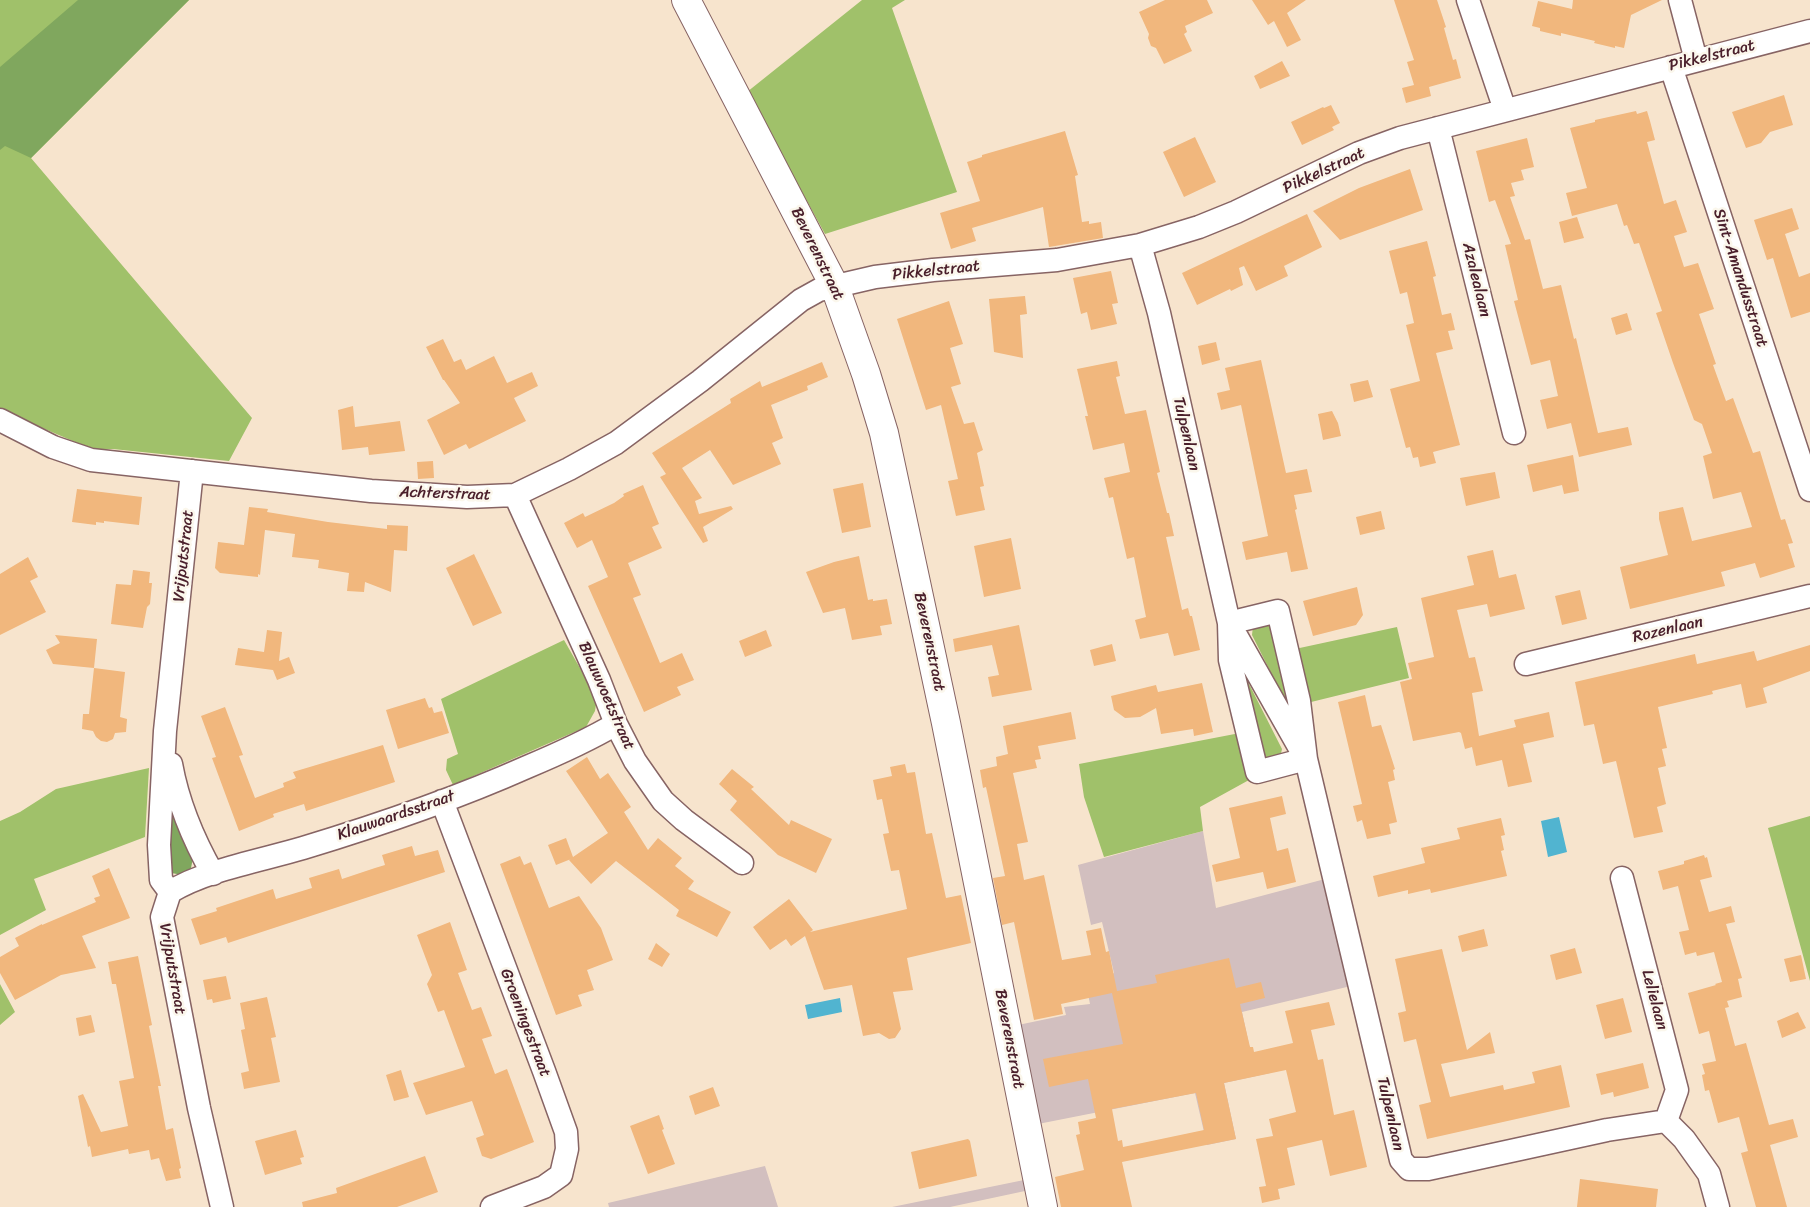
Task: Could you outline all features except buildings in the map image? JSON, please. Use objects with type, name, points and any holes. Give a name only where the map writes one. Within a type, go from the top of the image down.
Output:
[{"type":"street","name":"Beverenstraat","points":[[686,0],[836,286],[884,433],[946,723],[1043,1207]]},
{"type":"street","points":[[1468,0],[1504,110]]},
{"type":"street","points":[[1680,0],[1696,60]]},
{"type":"street","name":"Pikkelstraat","points":[[836,286],[875,277],[933,270],[1057,260],[1140,245],[1199,227],[1236,212],[1358,153],[1400,138],[1810,31]]},
{"type":"street","name":"Sint-Amandusstraat","points":[[1671,67],[1810,490]]},
{"type":"street","name":"Azalealaan","points":[[1438,128],[1514,433]]},
{"type":"street","name":"Tulpenlaan","points":[[1140,245],[1161,323],[1229,623],[1230,660],[1257,772],[1306,759]]},
{"type":"street","name":"Achterstraat","points":[[0,420],[53,448],[92,460],[371,491],[467,497],[515,495],[569,469],[616,443],[700,381],[801,300],[819,290],[836,286]]},
{"type":"street","name":"Vrijputstraat","points":[[192,471],[165,731],[159,845],[161,880],[170,892],[162,917],[199,1108],[222,1207]]},
{"type":"street","name":"Blauwvoetstraat","points":[[515,495],[599,680],[616,724],[635,761],[663,801],[684,820],[742,863]]},
{"type":"street","name":"Rozenlaan","points":[[1526,664],[1810,596]]},
{"type":"street","name":"Tulpenlaan","points":[[1229,623],[1278,611],[1299,701],[1306,759],[1401,1160],[1409,1169],[1428,1169],[1607,1130],[1666,1121]]},
{"type":"street","name":"Tulpenlaan","points":[[1229,623],[1306,759]]},
{"type":"street","name":"Klauwaardsstraat","points":[[170,892],[181,885],[213,874],[303,848],[442,801],[588,740],[616,724]]},
{"type":"street","name":"Vrijputstraat","points":[[165,731],[174,783],[183,812],[198,847],[213,874]]},
{"type":"street","name":"Groeningestraat","points":[[442,801],[566,1132],[566,1156],[561,1175],[544,1187],[492,1207]]},
{"type":"street","name":"Lelielaan","points":[[1622,878],[1678,1090],[1666,1121]]},
{"type":"street","points":[[1666,1121],[1684,1139],[1709,1174],[1718,1207]]},
{"type":"shaded area","points":[[1203,831],[1216,908],[1325,879],[1351,986],[1242,1012],[1253,1063],[1267,1061],[1270,1073],[1224,1083],[1236,1139],[1207,1145],[1195,1093],[1038,1124],[1018,1025],[1066,1015],[1064,1007],[1090,1004],[1087,989],[1114,973],[1102,922],[1091,925],[1078,865]]},
{"type":"shaded area","points":[[765,1166],[778,1207],[609,1207],[608,1203]]},
{"type":"shaded area","points":[[1024,1180],[1025,1191],[950,1207],[892,1207]]},
{"type":"green space","points":[[0,0],[189,0],[31,158],[252,418],[229,461],[113,449],[94,450],[0,410]]},
{"type":"green space","points":[[78,0],[189,0],[31,158],[5,146],[0,150],[0,67]]},
{"type":"green space","points":[[862,0],[905,0],[892,8],[957,192],[825,234],[747,92]]},
{"type":"green space","points":[[1270,624],[1289,702],[1285,701],[1252,635],[1253,626]]},
{"type":"green space","points":[[1397,627],[1409,678],[1307,703],[1295,649]]},
{"type":"green space","points":[[564,640],[597,698],[595,711],[586,727],[453,785],[446,770],[447,759],[458,754],[441,699]]},
{"type":"green space","points":[[1244,679],[1247,680],[1282,749],[1280,758],[1263,760]]},
{"type":"green space","points":[[1240,733],[1249,780],[1200,807],[1203,831],[1104,857],[1084,797],[1079,764]]},
{"type":"green space","points":[[149,768],[145,837],[34,879],[46,910],[0,935],[0,821],[20,812],[56,789]]},
{"type":"green space","points":[[170,808],[193,858],[191,868],[183,875],[171,873],[167,809]]},
{"type":"green space","points":[[1810,816],[1810,981],[1768,828]]},
{"type":"green space","points":[[0,984],[15,1012],[0,1025]]},
{"type":"water","points":[[1559,817],[1567,852],[1548,857],[1541,821]]},
{"type":"water","points":[[840,998],[842,1012],[808,1019],[805,1005]]}]
